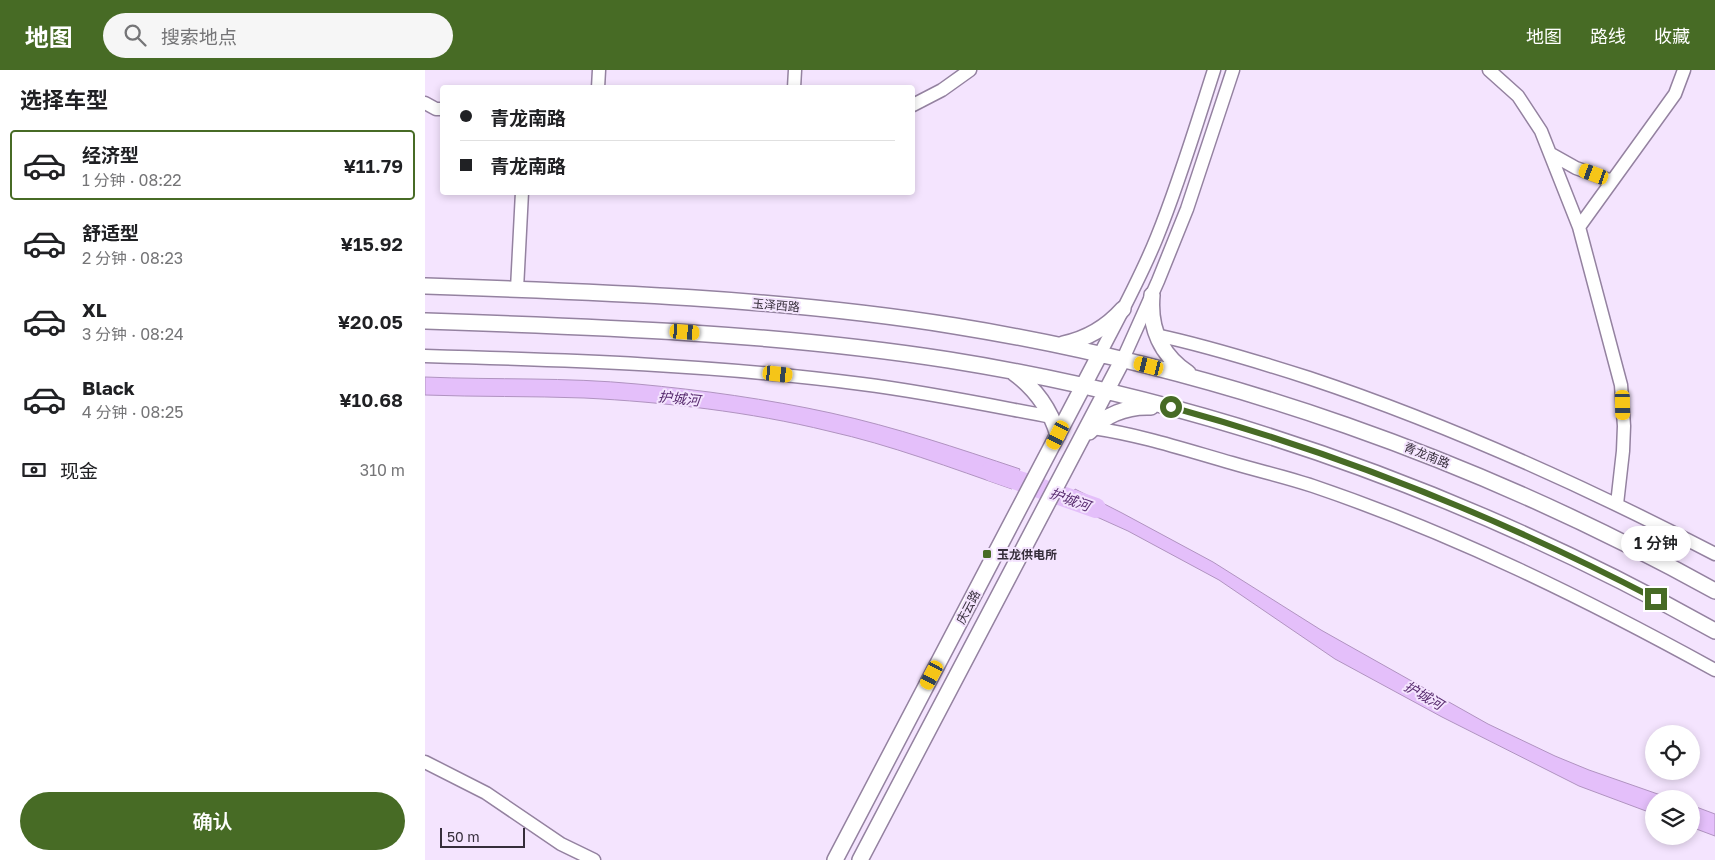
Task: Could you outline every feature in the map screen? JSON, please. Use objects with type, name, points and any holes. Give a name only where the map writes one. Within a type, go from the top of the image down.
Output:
[{"type":"main road","name":"玉泽西路","points":[[425,286],[687,298],[830,310],[954,326],[1123,359]]},
{"type":"main road","points":[[1152,295],[1151,315],[1156,335],[1165,352],[1176,364],[1190,374],[1210,382]]},
{"type":"main road","points":[[1059,345],[1079,340],[1094,333],[1108,324],[1123,310]]},
{"type":"main road","points":[[425,321],[603,327],[756,338],[897,353],[1011,371],[1106,391],[1171,407],[1263,434],[1322,453],[1439,497],[1593,567],[1715,631]]},
{"type":"main road","name":"庆云路","points":[[835,860],[1100,354]]},
{"type":"main road","name":"青龙南路","points":[[1123,359],[1210,382],[1334,421],[1452,465],[1576,520],[1715,591]]},
{"type":"main road","name":"庆云路","points":[[861,860],[1123,359]]},
{"type":"main road","points":[[1011,371],[1034,390],[1045,404],[1058,435]]},
{"type":"main road","points":[[1079,443],[1093,428],[1109,416],[1126,409],[1171,407]]},
{"type":"street","points":[[598,85],[599,70]]},
{"type":"street","points":[[794,85],[795,70]]},
{"type":"street","points":[[915,104],[942,90],[970,70]]},
{"type":"street","points":[[1100,354],[1135,286],[1167,212],[1214,70]]},
{"type":"street","points":[[1123,359],[1152,295],[1200,176],[1233,70]]},
{"type":"street","points":[[1489,70],[1509,86],[1526,107],[1541,131],[1579,227],[1621,385],[1624,426],[1617,504]]},
{"type":"street","points":[[1579,227],[1675,94],[1684,70]]},
{"type":"street","points":[[425,103],[440,109]]},
{"type":"street","points":[[1551,154],[1576,168],[1612,181]]},
{"type":"street","points":[[517,289],[522,195]]},
{"type":"street","points":[[1156,335],[1257,362],[1379,402],[1465,436],[1617,504],[1715,554]]},
{"type":"street","points":[[425,356],[619,362],[785,375],[931,394],[1051,417]]},
{"type":"street","points":[[1093,428],[1137,436],[1311,485],[1377,509],[1530,575],[1617,617],[1715,670]]},
{"type":"street","points":[[425,762],[486,793],[561,844],[594,860]]},
{"type":"water","points":[[425,377],[610,382],[661,386],[783,403],[855,419],[926,438],[1020,469],[1012,489],[875,443],[769,418],[676,405],[614,400],[564,397],[425,395]]},
{"type":"water","points":[[1075,489],[1213,562],[1321,630],[1488,724],[1555,756],[1646,790],[1645,811],[1579,786],[1442,717],[1335,659],[1219,580],[1128,531],[1068,504]]},
{"type":"water","points":[[1700,808],[1715,814],[1715,836],[1700,830]]},
{"type":"waterway","name":"护城河","points":[[991,471],[1096,508]]},
{"type":"place","name":"玉龙供电所","points":[[987,554]]},
{"type":"route","points":[[1171,407],[1263,434],[1381,474],[1439,497],[1545,544],[1656,599]]}]
